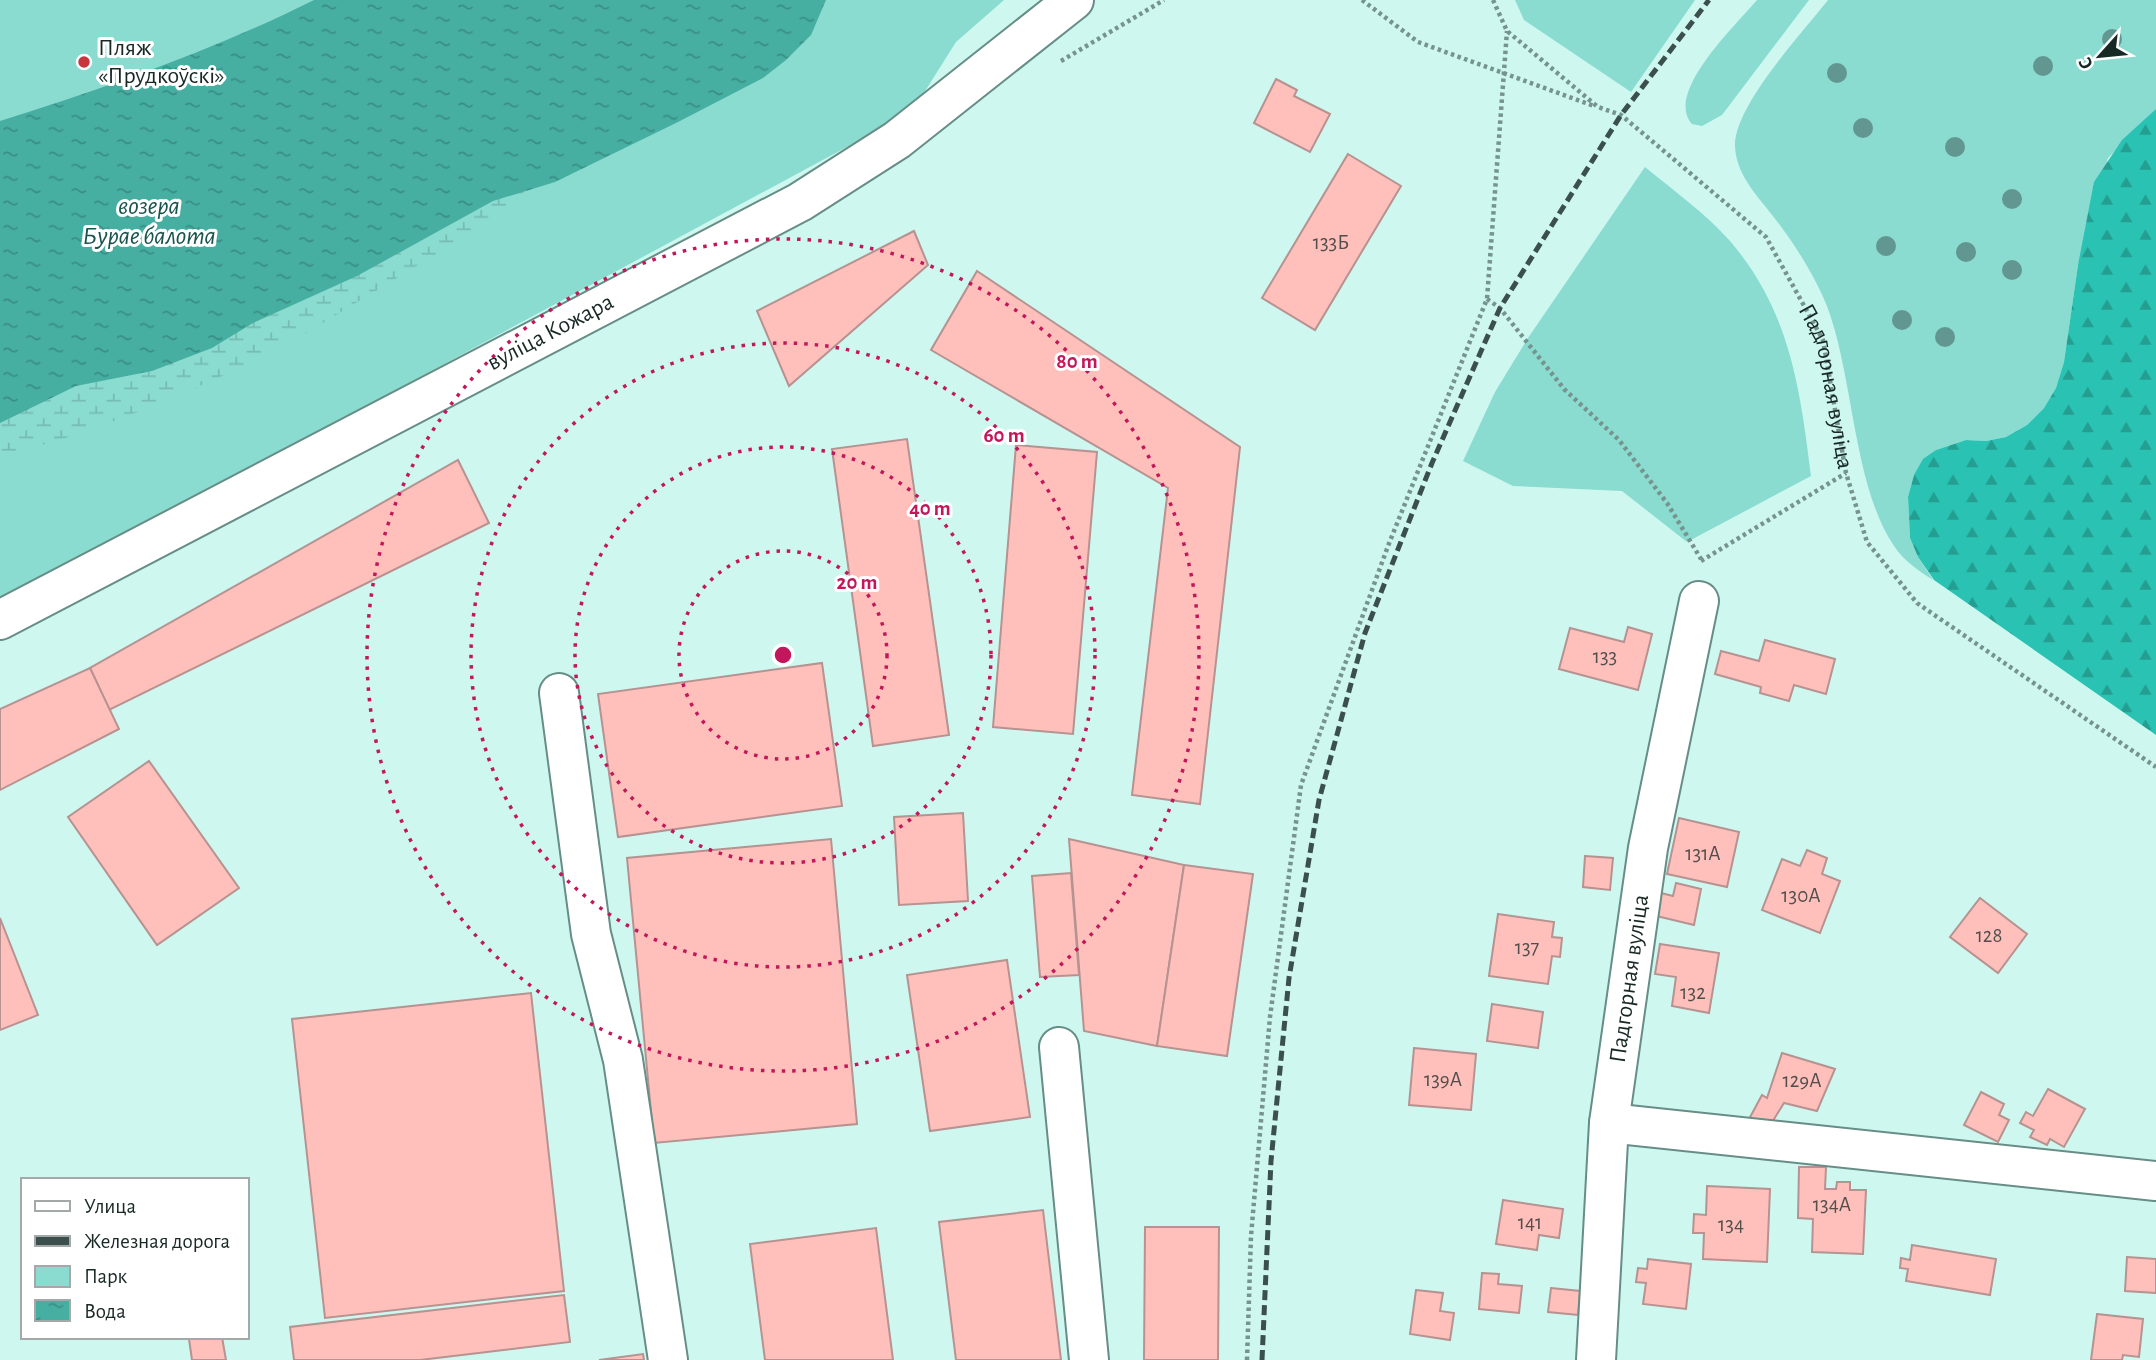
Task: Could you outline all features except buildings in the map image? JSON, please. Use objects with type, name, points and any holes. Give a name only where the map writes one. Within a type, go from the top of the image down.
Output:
[{"type":"street","name":"вуліца Кожара","points":[[0,620],[800,202],[897,141],[1074,0]]},
{"type":"street","name":"Падгорная вуліца","points":[[1596,1360],[1609,1123],[1648,848],[1699,601]]},
{"type":"street","points":[[559,693],[591,934],[623,1060],[668,1360]]},
{"type":"street","points":[[1059,1047],[1088,1360]]},
{"type":"street","points":[[1609,1123],[2156,1181]]},
{"type":"path","points":[[1362,0],[1418,42],[1598,107]]},
{"type":"path","name":"Падгорная вуліца","points":[[1493,0],[1507,31],[1598,107],[1621,115],[1766,237],[1823,340],[1846,473],[1867,542],[1917,603],[2156,767]]},
{"type":"path","points":[[1247,1360],[1251,1236],[1270,1017],[1301,785],[1388,546],[1487,299],[1507,31]]},
{"type":"path","points":[[1487,299],[1500,308],[1564,389],[1619,440],[1667,503],[1701,559],[1699,601]]},
{"type":"path","points":[[1701,559],[1846,473]]},
{"type":"green space","points":[[0,0],[1004,0],[956,42],[915,107],[882,128],[75,563],[0,600]]},
{"type":"green space","points":[[826,0],[811,35],[763,78],[555,182],[298,338],[241,367],[143,410],[55,441],[0,454],[0,385]]},
{"type":"green space","points":[[1515,0],[1695,0],[1631,92],[1524,20]]},
{"type":"green space","points":[[1757,0],[1809,0],[1722,115],[1702,126],[1692,124],[1686,111],[1687,95],[1695,78],[1720,42]]},
{"type":"green space","points":[[1828,0],[2156,0],[2156,109],[2108,158],[2078,265],[2064,362],[2056,388],[2044,408],[2027,425],[2006,437],[1986,441],[1966,440],[1936,450],[1914,475],[1908,497],[1910,538],[1918,557],[1933,580],[1902,556],[1880,521],[1862,462],[1843,365],[1827,306],[1801,256],[1752,190],[1737,158],[1735,146],[1738,130],[1757,91]]},
{"type":"green space","points":[[2156,109],[2156,735],[1934,580],[1918,557],[1910,538],[1908,497],[1914,475],[1923,459],[1936,450],[1966,440],[1986,441],[2006,437],[2027,425],[2044,408],[2056,388],[2064,362],[2078,265],[2094,182],[2122,140]]},
{"type":"green space","points":[[1645,167],[1689,202],[1730,241],[1766,295],[1789,352],[1802,412],[1811,476],[1687,542],[1622,491],[1513,486],[1463,461],[1495,392],[1528,338]]},
{"type":"water","name":"возера Бурае балота","points":[[314,0],[826,0],[811,35],[786,60],[763,78],[678,122],[555,182],[493,201],[357,276],[253,323],[212,348],[152,371],[76,386],[0,423],[0,121],[159,67]]},
{"type":"railway","points":[[1262,1360],[1271,1161],[1289,978],[1319,800],[1365,633],[1432,463],[1500,308],[1621,115],[1709,0]]},
{"type":"place","name":"Пляж «Прудкоўскі»","points":[[84,62]]}]
